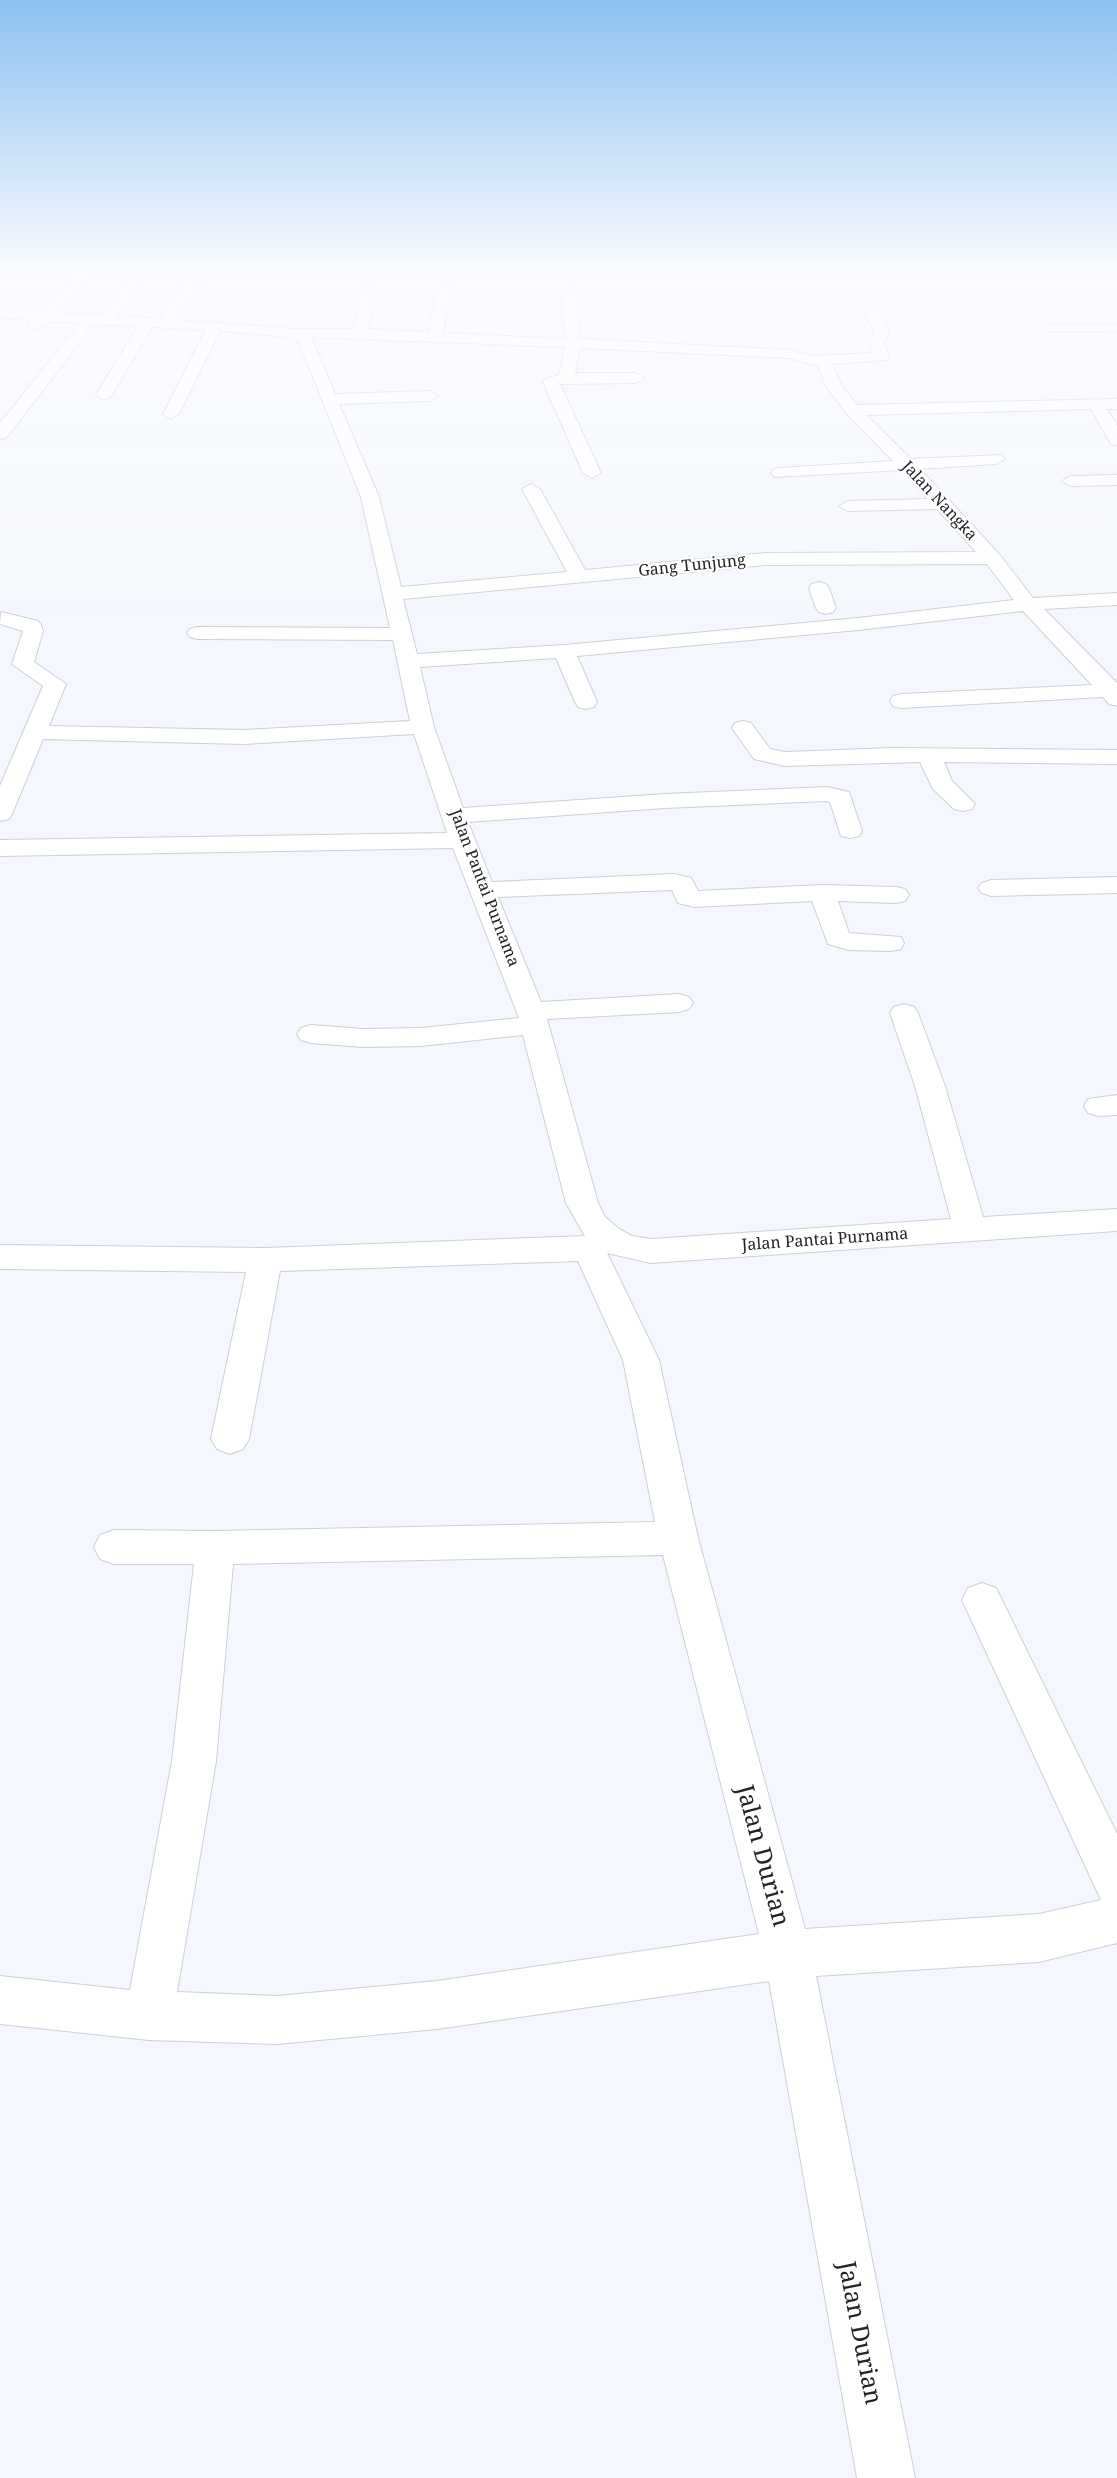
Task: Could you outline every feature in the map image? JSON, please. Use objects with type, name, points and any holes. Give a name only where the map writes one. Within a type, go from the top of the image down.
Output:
[{"type":"street","points":[[0,434],[41,386]]},
{"type":"street","points":[[104,395],[111,386]]},
{"type":"street","points":[[171,414],[185,386]]},
{"type":"street","name":"Jalan Pantai Purnama","points":[[325,386],[370,496],[423,727],[456,816],[462,840],[533,1018],[582,1203],[593,1224],[598,1243],[651,1251],[1117,1220]]},
{"type":"street","points":[[552,386],[592,473]]},
{"type":"street","name":"Jalan Nangka","points":[[834,386],[852,410],[992,558],[1028,604],[1114,693]]},
{"type":"street","points":[[331,399],[430,396]]},
{"type":"street","points":[[852,410],[1117,404]]},
{"type":"street","points":[[1097,405],[1117,440]]},
{"type":"street","points":[[1017,407],[1029,427]]},
{"type":"street","points":[[780,473],[996,459]]},
{"type":"street","points":[[1071,481],[1117,480]]},
{"type":"street","points":[[531,489],[579,577]]},
{"type":"street","points":[[848,506],[940,504]]},
{"type":"street","name":"Gang Tunjung","points":[[393,594],[766,559],[992,558]]},
{"type":"street","points":[[819,588],[826,608]]},
{"type":"street","points":[[407,661],[564,651],[858,624],[1028,604],[1117,599]]},
{"type":"street","points":[[0,618],[31,626],[33,630],[24,664],[55,684],[0,814]]},
{"type":"street","points":[[197,633],[402,634]]},
{"type":"street","points":[[564,651],[586,702]]},
{"type":"street","points":[[901,701],[1114,693]]},
{"type":"street","points":[[35,732],[244,737],[423,727]]},
{"type":"street","points":[[742,728],[762,754],[772,757],[1117,757]]},
{"type":"street","points":[[930,757],[941,784],[963,804]]},
{"type":"street","points":[[456,816],[665,801],[827,794],[841,797],[850,831]]},
{"type":"street","points":[[0,848],[462,840]]},
{"type":"street","points":[[483,890],[677,882],[684,885],[687,897],[694,898],[822,893],[896,895]]},
{"type":"street","points":[[991,888],[1117,885]]},
{"type":"street","points":[[822,893],[837,938],[849,942],[891,943]]},
{"type":"street","points":[[311,1034],[363,1038],[421,1037],[533,1018],[679,1003]]},
{"type":"street","points":[[904,1013],[930,1086],[971,1230]]},
{"type":"street","points":[[0,1257],[265,1260],[598,1243]]},
{"type":"street","name":"Jalan Durian","points":[[598,1243],[641,1360],[678,1538],[788,1954],[886,2478]]},
{"type":"street","points":[[230,1439],[265,1260]]},
{"type":"street","points":[[114,1547],[215,1548],[678,1538]]},
{"type":"street","points":[[149,2016],[194,1761],[215,1548]]},
{"type":"street","points":[[982,1600],[1117,1884]]},
{"type":"street","points":[[0,2000],[149,2016],[277,2020],[426,2006],[788,1954],[1039,1938],[1117,1920]]}]
